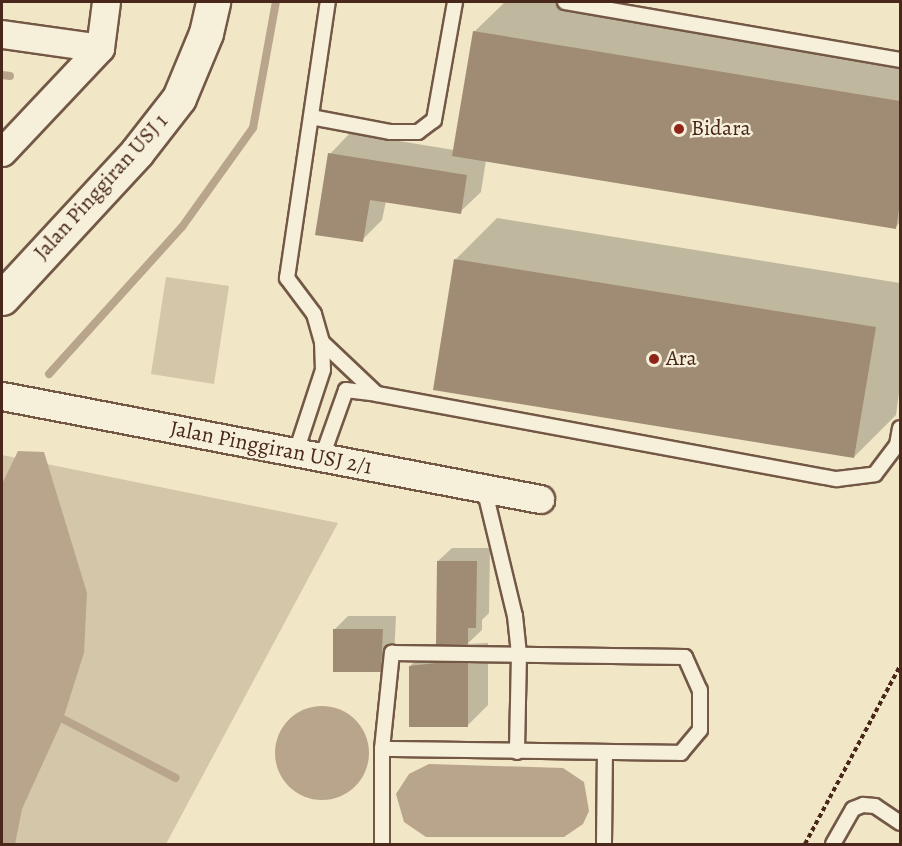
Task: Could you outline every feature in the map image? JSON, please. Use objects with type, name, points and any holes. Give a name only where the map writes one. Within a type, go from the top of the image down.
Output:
[{"type":"street","points":[[2,152],[100,48],[106,2]]},
{"type":"street","name":"Jalan Pinggiran USJ 1","points":[[2,298],[137,152],[179,98],[206,33],[213,2]]},
{"type":"street","points":[[2,34],[100,48]]},
{"type":"street","name":"Jalan Pinggiran USJ 2/1","points":[[2,396],[540,499]]},
{"type":"lane","points":[[296,452],[323,370],[322,342],[314,314],[287,278],[328,2]]},
{"type":"lane","points":[[311,117],[390,132],[418,132],[434,120],[455,2]]},
{"type":"lane","points":[[566,2],[900,60]]},
{"type":"lane","points":[[322,342],[377,394]]},
{"type":"lane","points":[[322,457],[346,390],[837,479],[874,474],[897,446],[900,428]]},
{"type":"lane","points":[[484,488],[515,616],[519,654],[518,752]]},
{"type":"lane","points":[[382,749],[681,753],[700,730],[700,690],[685,657],[392,653],[382,749],[382,844]]},
{"type":"lane","points":[[604,844],[605,753]]},
{"type":"lane","points":[[833,844],[853,808],[863,805],[874,806],[900,823]]},
{"type":"path","points":[[805,844],[900,666]]},
{"type":"shaded area","points":[[166,277],[229,286],[214,384],[151,374]]},
{"type":"shaded area","points":[[18,451],[44,452],[87,593],[84,653],[63,719],[22,809],[15,844],[2,844],[2,484]]},
{"type":"shaded area","points":[[2,455],[338,523],[166,844],[2,844]]},
{"type":"shaded area","points":[[322,706],[340,709],[355,720],[366,735],[369,753],[366,771],[355,786],[340,797],[322,800],[304,797],[289,786],[278,771],[275,753],[278,735],[289,720],[304,709]]},
{"type":"shaded area","points":[[429,764],[563,768],[584,782],[589,811],[583,824],[564,837],[426,837],[404,822],[396,794],[409,774]]},
{"type":"building","name":"Bidara","points":[[473,31],[900,101],[900,203],[896,229],[452,156]]},
{"type":"building","points":[[328,153],[467,175],[461,214],[370,200],[363,242],[315,235]]},
{"type":"building","name":"Ara","points":[[454,259],[876,327],[854,458],[433,390]]},
{"type":"building","points":[[437,561],[477,561],[476,628],[468,628],[468,645],[436,645]]},
{"type":"building","points":[[333,629],[383,629],[381,672],[333,672]]},
{"type":"building","points":[[468,663],[468,727],[409,727],[409,666]]},
{"type":"waterway","points":[[49,374],[182,227],[253,128],[276,2]]},
{"type":"waterway","points":[[2,75],[10,76]]},
{"type":"waterway","points":[[63,719],[176,778]]},
{"type":"place","name":"Bidara","points":[[679,129]]},
{"type":"place","name":"Ara","points":[[654,359]]}]
